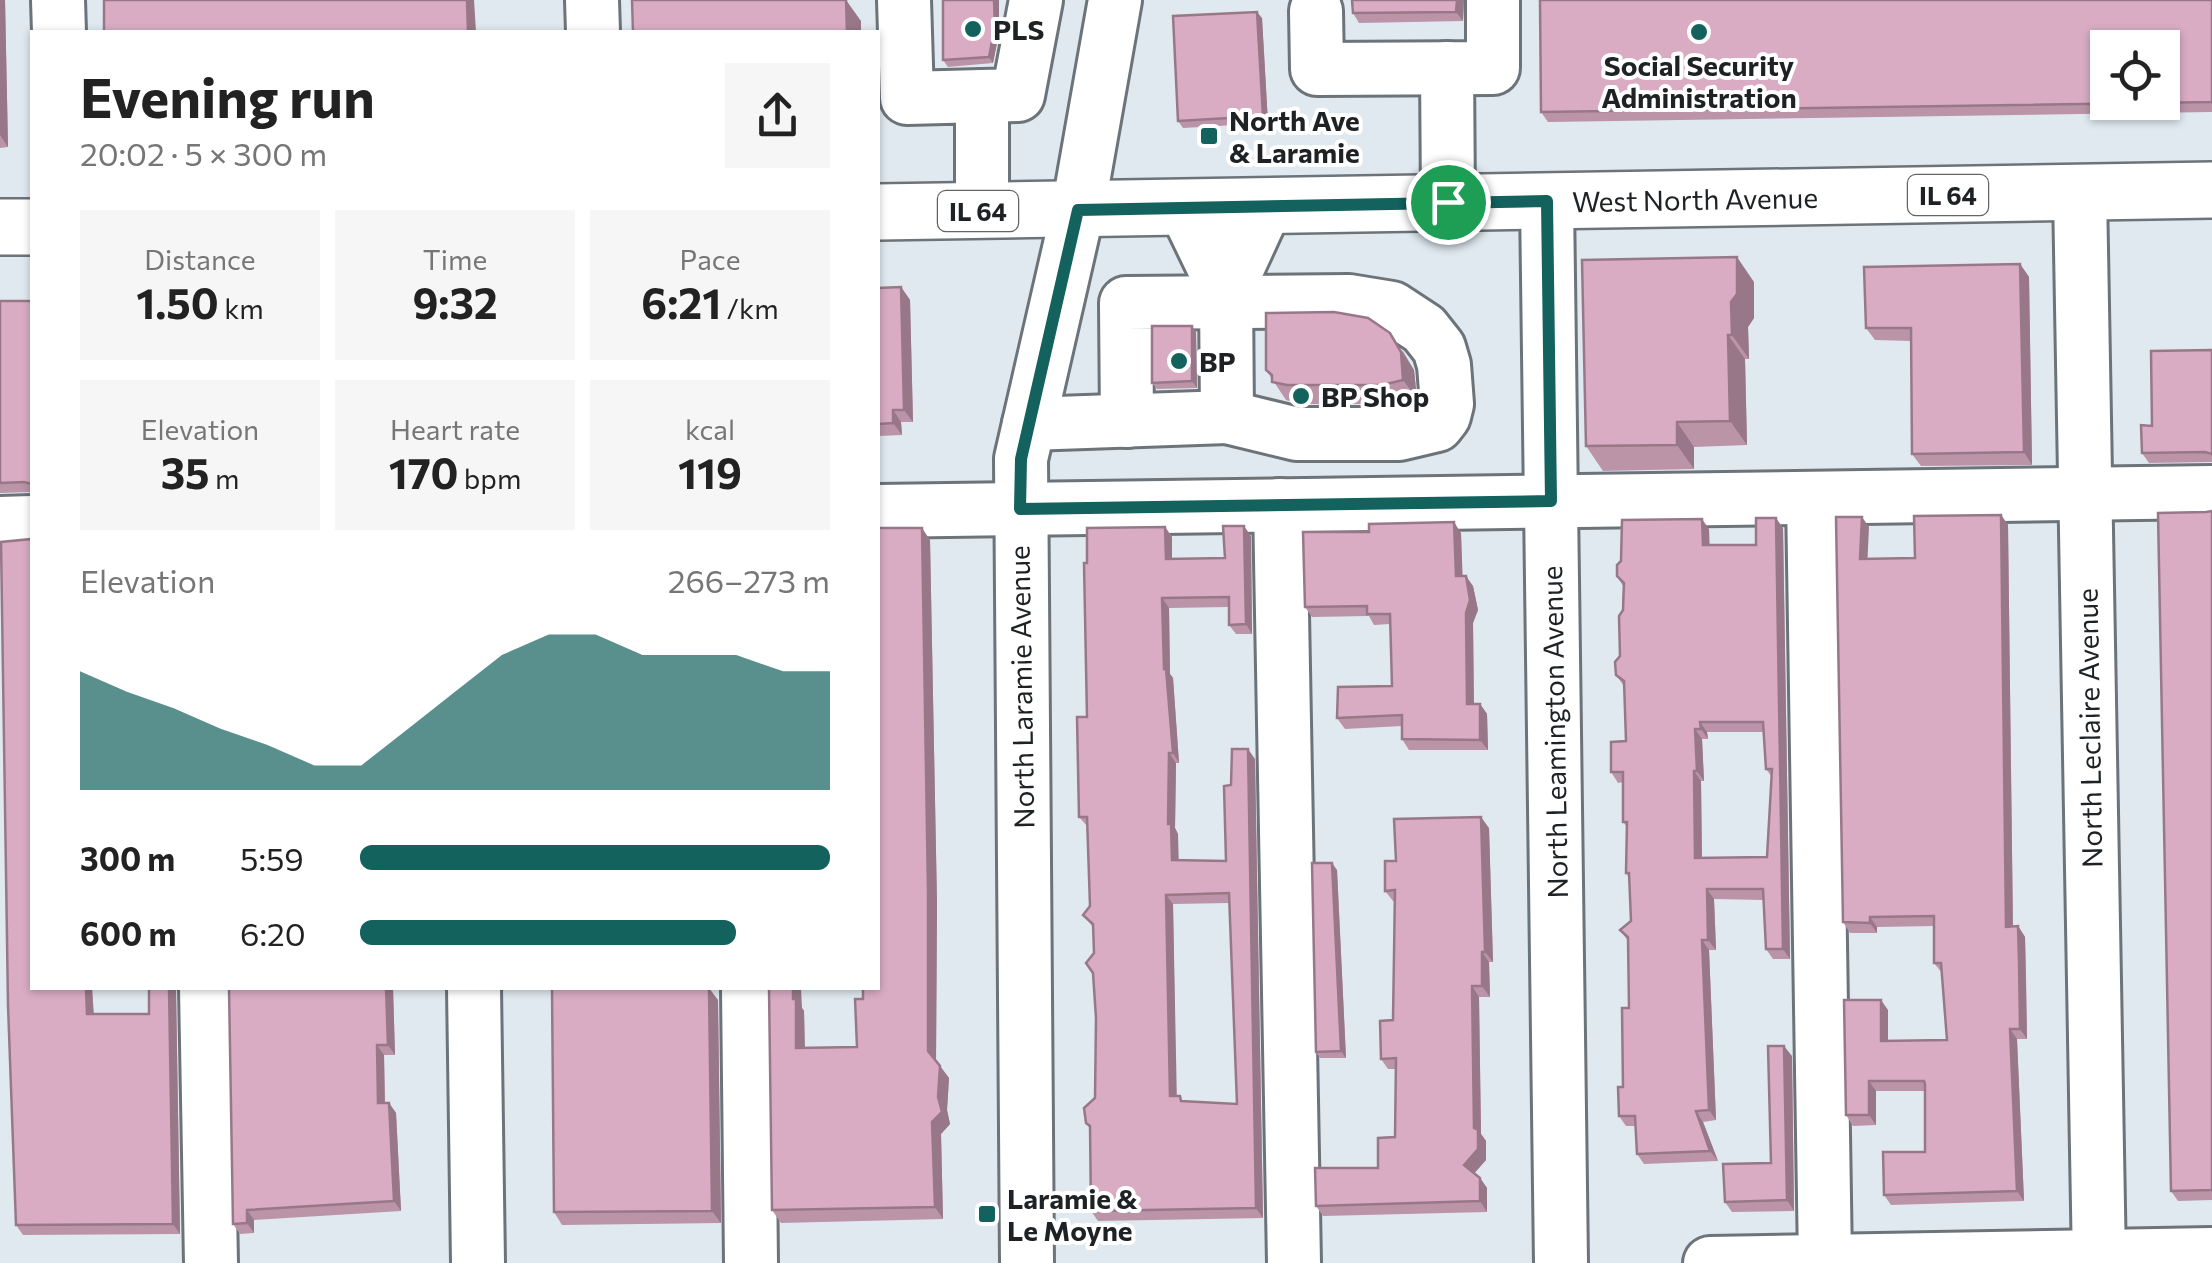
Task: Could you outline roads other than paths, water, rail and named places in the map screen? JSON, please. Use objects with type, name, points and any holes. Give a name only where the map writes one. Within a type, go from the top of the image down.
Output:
[{"type":"main road","name":"West North Avenue","points":[[880,212],[2212,190]]},
{"type":"main road","points":[[0,228],[30,227]]},
{"type":"street","points":[[58,0],[59,30]]},
{"type":"street","points":[[592,0],[593,30]]},
{"type":"street","points":[[904,0],[907,98],[1018,95],[1036,0]]},
{"type":"street","name":"North Laramie Avenue","points":[[1027,1263],[1021,459],[1078,210],[1115,0]]},
{"type":"street","points":[[1316,11],[1317,69],[1494,68],[1493,0]]},
{"type":"street","points":[[1447,68],[1448,202]]},
{"type":"street","points":[[982,96],[982,211]]},
{"type":"street","name":"North Leclaire Avenue","points":[[2080,192],[2099,1260]]},
{"type":"street","name":"North Leamington Avenue","points":[[1547,201],[1561,1263]]},
{"type":"street","points":[[1227,417],[1226,296],[1266,206]]},
{"type":"street","points":[[1185,208],[1226,296]]},
{"type":"street","points":[[1028,424],[1127,421],[1227,417],[1296,434],[1399,434],[1436,425],[1446,404],[1444,365],[1439,348],[1424,329],[1392,308],[1349,301],[1226,296],[1126,303],[1127,421]]},
{"type":"street","points":[[880,510],[2212,492]]},
{"type":"street","points":[[1812,498],[1825,1261]]},
{"type":"street","points":[[1280,505],[1294,1263]]},
{"type":"street","points":[[0,523],[30,522]]},
{"type":"street","points":[[206,990],[211,1263]]},
{"type":"street","points":[[474,990],[478,1263]]},
{"type":"street","points":[[748,990],[752,1263]]},
{"type":"street","points":[[1710,1263],[2099,1260],[2212,1254]]},
{"type":"place","name":"PLS","points":[[973,29]]},
{"type":"place","name":"Social Security Administration","points":[[1699,32]]},
{"type":"place","name":"North Ave & Laramie","points":[[1209,136]]},
{"type":"place","name":"BP","points":[[1179,361]]},
{"type":"place","name":"BP Shop","points":[[1301,396]]},
{"type":"place","name":"Laramie & Le Moyne","points":[[987,1214]]}]
